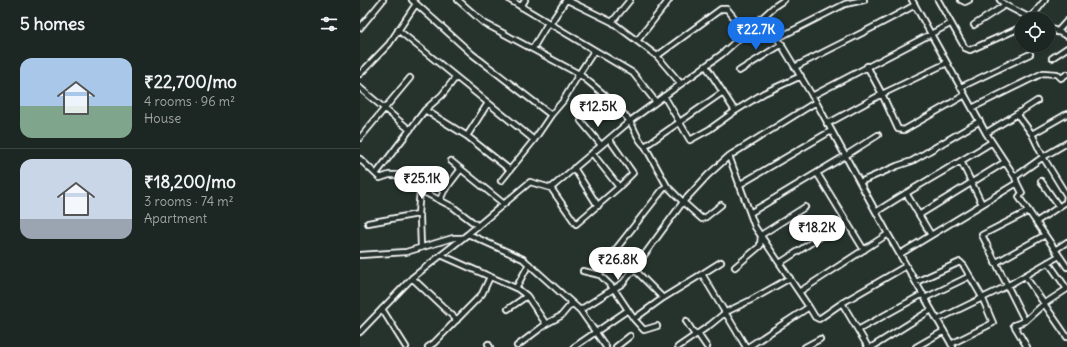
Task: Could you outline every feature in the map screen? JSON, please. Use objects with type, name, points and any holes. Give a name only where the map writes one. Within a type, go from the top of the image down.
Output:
[{"type":"street","points":[[360,28],[383,0]]},
{"type":"street","points":[[412,0],[472,54],[551,115]]},
{"type":"street","points":[[458,0],[484,23],[579,74],[611,100],[630,121],[640,143],[645,146],[668,186],[702,219],[706,218],[721,205]]},
{"type":"street","points":[[510,0],[633,73],[656,102]]},
{"type":"street","points":[[521,7],[525,0]]},
{"type":"street","points":[[533,48],[549,23],[567,0],[612,22],[657,56],[681,84]]},
{"type":"street","points":[[612,22],[630,0]]},
{"type":"street","points":[[637,41],[669,0]]},
{"type":"street","points":[[551,188],[630,121],[722,54],[784,0]]},
{"type":"street","points":[[778,38],[845,4],[864,0]]},
{"type":"street","points":[[912,0],[986,133],[1015,177],[1022,193],[1019,197],[1067,267]]},
{"type":"street","points":[[938,0],[950,24],[965,48],[970,50],[1015,30]]},
{"type":"street","points":[[962,0],[965,2],[969,0]]},
{"type":"street","points":[[1000,0],[1005,5],[1018,12]]},
{"type":"street","points":[[1036,12],[1045,0]]},
{"type":"street","points":[[360,74],[388,44],[416,4]]},
{"type":"street","points":[[795,67],[875,28],[915,5]]},
{"type":"street","points":[[974,25],[1005,5]]},
{"type":"street","points":[[657,56],[721,9],[727,9],[746,32]]},
{"type":"street","points":[[764,16],[816,102],[888,234],[952,345],[993,323],[982,298],[964,266],[960,262],[916,282]]},
{"type":"street","points":[[1067,21],[1057,32],[1067,36]]},
{"type":"street","points":[[812,96],[950,24]]},
{"type":"street","points":[[398,30],[534,140]]},
{"type":"street","points":[[739,71],[782,44]]},
{"type":"street","points":[[1052,58],[1067,48]]},
{"type":"street","points":[[501,181],[563,101],[594,51]]},
{"type":"street","points":[[961,87],[1030,54]]},
{"type":"street","points":[[827,124],[882,94],[947,63]]},
{"type":"street","points":[[706,66],[735,111]]},
{"type":"street","points":[[867,66],[898,129],[904,130],[965,95]]},
{"type":"street","points":[[972,108],[1043,73],[1057,74],[1061,78],[1067,74]]},
{"type":"street","points":[[664,96],[690,140],[710,129],[764,93],[801,76]]},
{"type":"street","points":[[376,174],[426,110],[442,95],[456,77]]},
{"type":"street","points":[[360,138],[410,78]]},
{"type":"street","points":[[360,88],[410,130]]},
{"type":"street","points":[[645,146],[723,92]]},
{"type":"street","points":[[986,133],[1037,101]]},
{"type":"street","points":[[467,136],[488,102]]},
{"type":"street","points":[[580,310],[623,283],[683,202],[708,175],[729,156],[816,102]]},
{"type":"street","points":[[426,110],[467,136],[510,170]]},
{"type":"street","points":[[1017,114],[1032,134],[1043,157],[1067,196],[1066,202],[1036,222]]},
{"type":"street","points":[[1032,134],[1067,114]]},
{"type":"street","points":[[581,121],[601,146]]},
{"type":"street","points":[[860,182],[912,161],[980,121]]},
{"type":"street","points":[[739,185],[832,131]]},
{"type":"street","points":[[750,213],[878,135]]},
{"type":"street","points":[[360,332],[412,278],[478,226],[530,182],[551,188],[576,224],[620,187],[633,173],[609,139]]},
{"type":"street","points":[[876,212],[992,142]]},
{"type":"street","points":[[1015,177],[1043,157],[1067,143]]},
{"type":"street","points":[[592,153],[620,187]]},
{"type":"street","points":[[729,156],[755,227],[815,317],[819,319],[842,303],[906,266]]},
{"type":"street","points":[[360,159],[380,178],[389,175],[398,175],[420,190],[453,207],[478,226]]},
{"type":"street","points":[[451,161],[504,204]]},
{"type":"street","points":[[961,161],[982,204]]},
{"type":"street","points":[[919,215],[1005,162]]},
{"type":"street","points":[[574,168],[598,206]]},
{"type":"street","points":[[440,200],[444,191],[461,169]]},
{"type":"street","points":[[420,172],[444,191]]},
{"type":"street","points":[[817,173],[864,250]]},
{"type":"street","points":[[1041,181],[1059,207]]},
{"type":"street","points":[[900,254],[1017,183]]},
{"type":"street","points":[[600,275],[601,266],[605,263],[664,188],[668,186]]},
{"type":"street","points":[[420,190],[418,214],[420,217],[421,247]]},
{"type":"street","points":[[906,193],[931,235]]},
{"type":"street","points":[[760,235],[805,207]]},
{"type":"street","points":[[1025,321],[982,235],[1028,212]]},
{"type":"street","points":[[368,223],[418,214]]},
{"type":"street","points":[[780,263],[846,220]]},
{"type":"street","points":[[468,234],[523,259],[580,310],[606,347]]},
{"type":"street","points":[[799,292],[888,234]]},
{"type":"street","points":[[735,267],[760,246],[760,235]]},
{"type":"street","points":[[995,263],[1045,235]]},
{"type":"street","points":[[360,256],[400,253],[453,238],[463,238]]},
{"type":"street","points":[[1055,250],[1067,242]]},
{"type":"street","points":[[614,251],[663,298]]},
{"type":"street","points":[[441,255],[516,288],[527,296],[546,324]]},
{"type":"street","points":[[938,320],[1007,286],[1059,256]]},
{"type":"street","points":[[634,319],[663,298],[721,262]]},
{"type":"street","points":[[1027,347],[1014,325],[1025,321],[1044,304],[1067,289],[1048,262]]},
{"type":"street","points":[[516,288],[529,264]]},
{"type":"street","points":[[583,271],[600,275],[614,289],[634,319],[644,330],[657,326]]},
{"type":"street","points":[[702,274],[747,347],[809,307]]},
{"type":"street","points":[[858,330],[924,296],[970,276]]},
{"type":"street","points":[[1025,276],[1067,336]]},
{"type":"street","points":[[428,347],[458,320],[482,294],[490,277]]},
{"type":"street","points":[[412,278],[458,320]]},
{"type":"street","points":[[678,347],[726,312],[790,278]]},
{"type":"street","points":[[508,309],[527,296]]},
{"type":"street","points":[[517,346],[546,324],[561,316],[572,303]]},
{"type":"street","points":[[842,303],[868,347]]},
{"type":"street","points":[[382,309],[406,347]]},
{"type":"street","points":[[574,347],[628,310]]},
{"type":"street","points":[[872,347],[931,310]]},
{"type":"street","points":[[686,321],[707,347]]},
{"type":"street","points":[[916,347],[944,331]]},
{"type":"street","points":[[616,347],[630,336]]},
{"type":"street","points":[[805,347],[820,339]]}]
